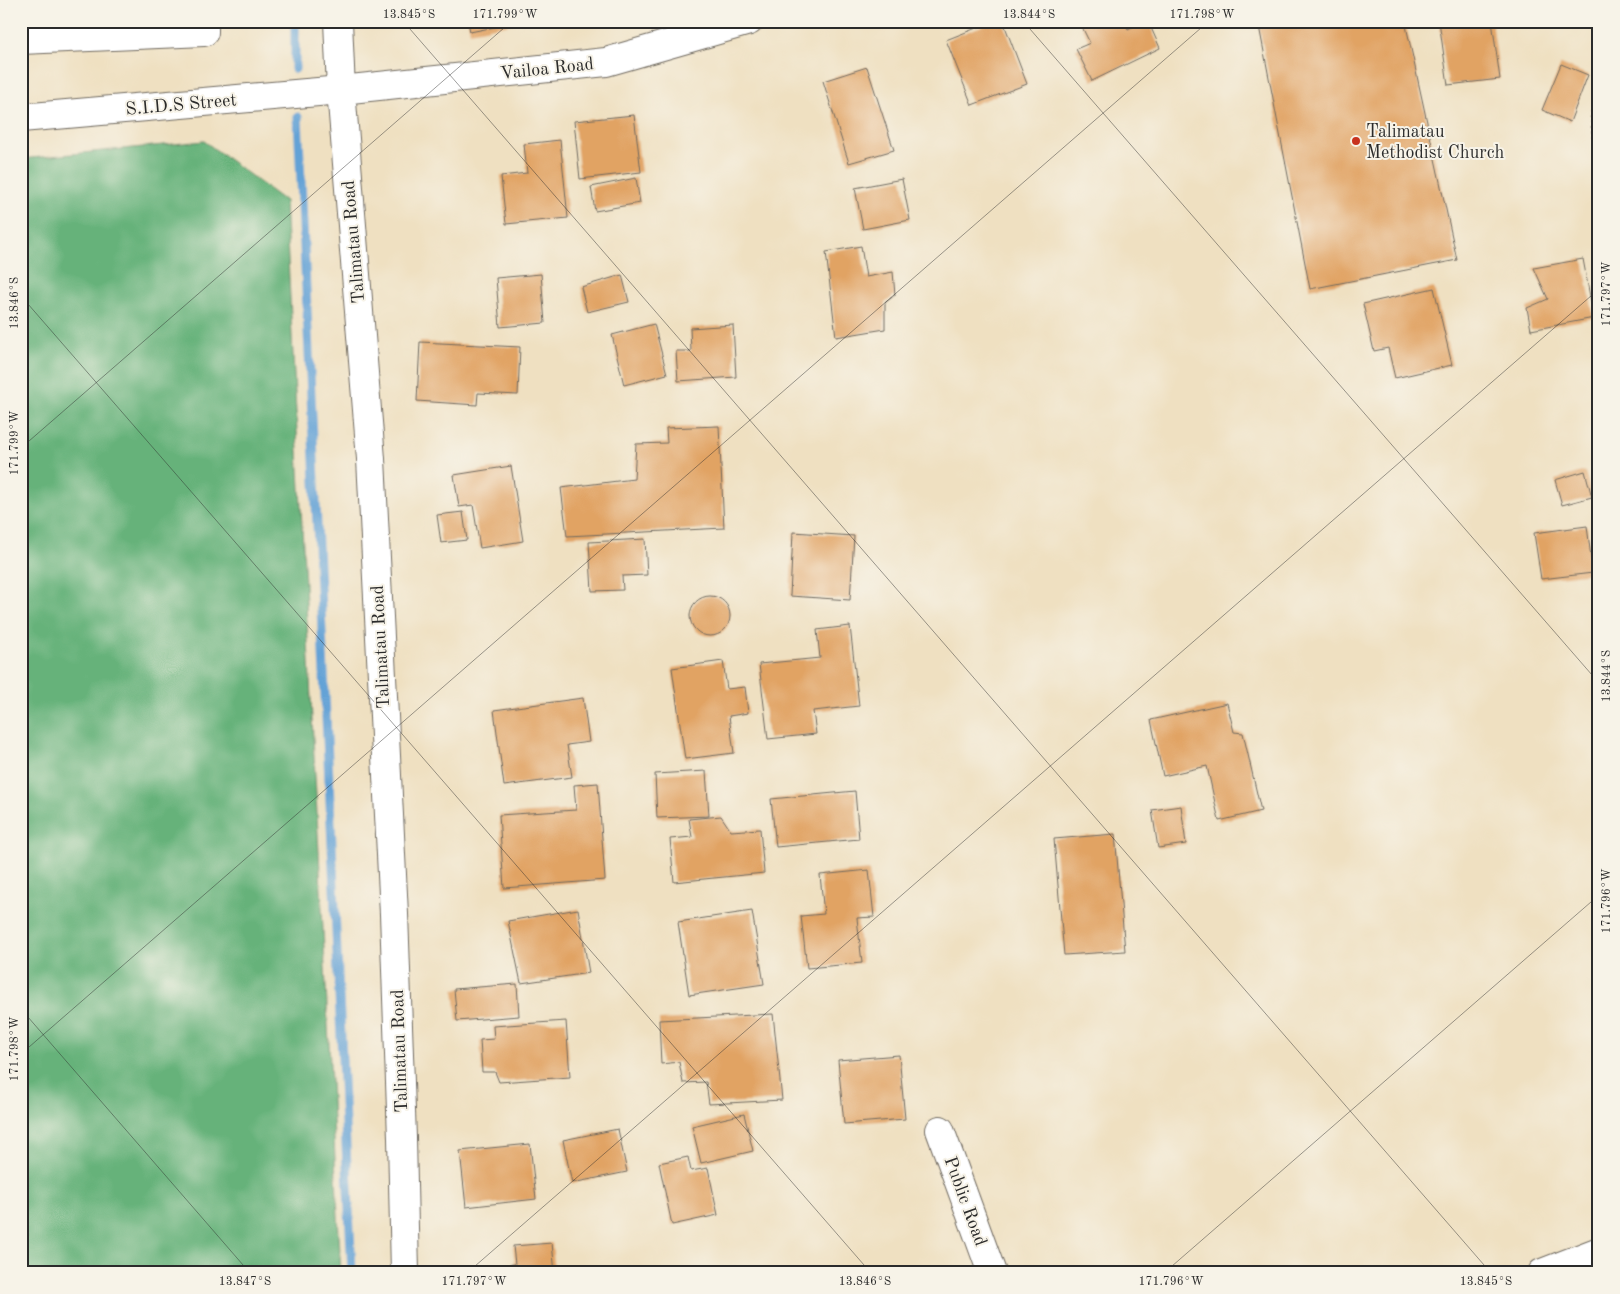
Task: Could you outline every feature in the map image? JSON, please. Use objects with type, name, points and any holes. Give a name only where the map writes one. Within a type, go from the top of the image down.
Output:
[{"type":"main road","points":[[21,40],[204,32],[204,21]]},
{"type":"main road","name":"Talimatau Road","points":[[338,21],[341,90],[372,489],[394,914],[405,1273]]},
{"type":"main road","name":"Vailoa Road","points":[[341,90],[606,62],[749,21]]},
{"type":"main road","name":"S.I.D.S Street","points":[[21,118],[341,90]]},
{"type":"main road","name":"Public Road","points":[[940,1130],[992,1273]]},
{"type":"main road","points":[[1542,1273],[1599,1251]]},
{"type":"path","points":[[1599,93],[1591,114],[1593,138],[1599,153]]},
{"type":"green space","points":[[204,141],[285,201],[341,1273],[21,1273],[21,159]]},
{"type":"building","points":[[468,21],[520,21],[520,22],[470,32]]},
{"type":"building","points":[[994,21],[1003,21],[1027,84],[972,105],[946,40]]},
{"type":"building","points":[[1082,21],[1124,21],[1128,29],[1148,21],[1160,48],[1092,81],[1076,49],[1090,43],[1080,23]]},
{"type":"building","name":"Talimatau Methodist Church","points":[[1258,21],[1405,21],[1457,260],[1310,289]]},
{"type":"building","points":[[1439,21],[1492,21],[1500,79],[1448,85]]},
{"type":"building","points":[[1561,64],[1588,75],[1570,122],[1542,110]]},
{"type":"building","points":[[867,67],[894,150],[849,163],[823,81]]},
{"type":"building","points":[[634,115],[641,172],[580,179],[574,121]]},
{"type":"building","points":[[560,140],[568,218],[506,224],[501,176],[527,173],[524,144]]},
{"type":"building","points":[[636,178],[640,203],[595,211],[591,187]]},
{"type":"building","points":[[902,179],[910,220],[863,229],[855,188]]},
{"type":"building","points":[[861,246],[866,277],[893,272],[895,295],[885,303],[885,329],[836,337],[826,252]]},
{"type":"building","points":[[1583,259],[1594,318],[1531,330],[1527,308],[1548,299],[1534,268]]},
{"type":"building","points":[[541,274],[545,323],[500,327],[496,278]]},
{"type":"building","points":[[622,275],[629,302],[587,312],[581,287]]},
{"type":"building","points":[[1434,288],[1452,365],[1395,378],[1388,348],[1374,351],[1363,304]]},
{"type":"building","points":[[654,324],[667,374],[624,385],[612,335]]},
{"type":"building","points":[[733,325],[736,377],[678,381],[676,351],[691,351],[690,328]]},
{"type":"building","points":[[420,342],[520,347],[518,395],[478,393],[477,405],[417,401]]},
{"type":"building","points":[[719,426],[724,528],[567,536],[561,488],[634,479],[636,444],[667,443],[666,428]]},
{"type":"building","points":[[511,466],[523,541],[480,548],[473,505],[459,507],[454,475]]},
{"type":"building","points":[[1585,471],[1592,497],[1562,505],[1555,480]]},
{"type":"building","points":[[463,512],[467,540],[441,543],[437,515]]},
{"type":"building","points":[[1587,526],[1593,573],[1541,579],[1534,533]]},
{"type":"building","points":[[793,532],[854,536],[850,600],[790,596]]},
{"type":"building","points":[[645,539],[647,575],[622,576],[623,590],[592,591],[589,542]]},
{"type":"building","points":[[710,596],[724,602],[730,616],[724,630],[710,636],[696,630],[690,616],[696,602]]},
{"type":"building","points":[[850,626],[859,706],[813,711],[816,734],[768,739],[759,664],[820,658],[817,630]]},
{"type":"building","points":[[723,661],[727,689],[745,687],[748,713],[729,716],[734,753],[685,759],[672,668]]},
{"type":"building","points":[[583,698],[589,742],[567,745],[572,777],[504,786],[494,710]]},
{"type":"building","points":[[1227,703],[1234,732],[1243,733],[1261,811],[1219,821],[1207,766],[1163,776],[1151,720]]},
{"type":"building","points":[[706,771],[709,816],[657,818],[655,774]]},
{"type":"building","points":[[598,783],[605,880],[504,888],[499,815],[576,810],[574,785]]},
{"type":"building","points":[[855,791],[859,839],[776,847],[771,799]]},
{"type":"building","points":[[1181,806],[1186,844],[1158,848],[1152,810]]},
{"type":"building","points":[[721,816],[731,831],[760,829],[764,873],[674,882],[670,839],[692,837],[689,819]]},
{"type":"building","points":[[1115,834],[1125,951],[1064,955],[1054,839]]},
{"type":"building","points":[[869,870],[874,917],[857,918],[862,963],[807,968],[801,916],[824,914],[820,875]]},
{"type":"building","points":[[578,909],[589,973],[521,983],[508,921]]},
{"type":"building","points":[[752,911],[764,984],[689,995],[678,922]]},
{"type":"building","points":[[517,984],[519,1016],[457,1021],[454,989]]},
{"type":"building","points":[[773,1014],[782,1100],[709,1104],[706,1082],[683,1083],[679,1062],[661,1064],[659,1020]]},
{"type":"building","points":[[566,1021],[570,1077],[499,1082],[495,1072],[482,1072],[480,1040],[494,1039],[493,1026]]},
{"type":"building","points":[[899,1055],[905,1119],[844,1124],[838,1060]]},
{"type":"building","points":[[744,1114],[753,1151],[701,1163],[692,1126]]},
{"type":"building","points":[[618,1129],[627,1172],[572,1183],[563,1140]]},
{"type":"building","points":[[530,1144],[536,1199],[466,1207],[460,1151]]},
{"type":"building","points":[[688,1157],[691,1171],[708,1168],[718,1215],[672,1225],[659,1163]]},
{"type":"building","points":[[552,1243],[555,1273],[491,1273],[490,1266],[515,1264],[513,1246]]},
{"type":"waterway","points":[[295,21],[295,69]]},
{"type":"waterway","points":[[298,117],[352,1273]]},
{"type":"place","name":"Talimatau Methodist Church","points":[[1356,141]]}]
